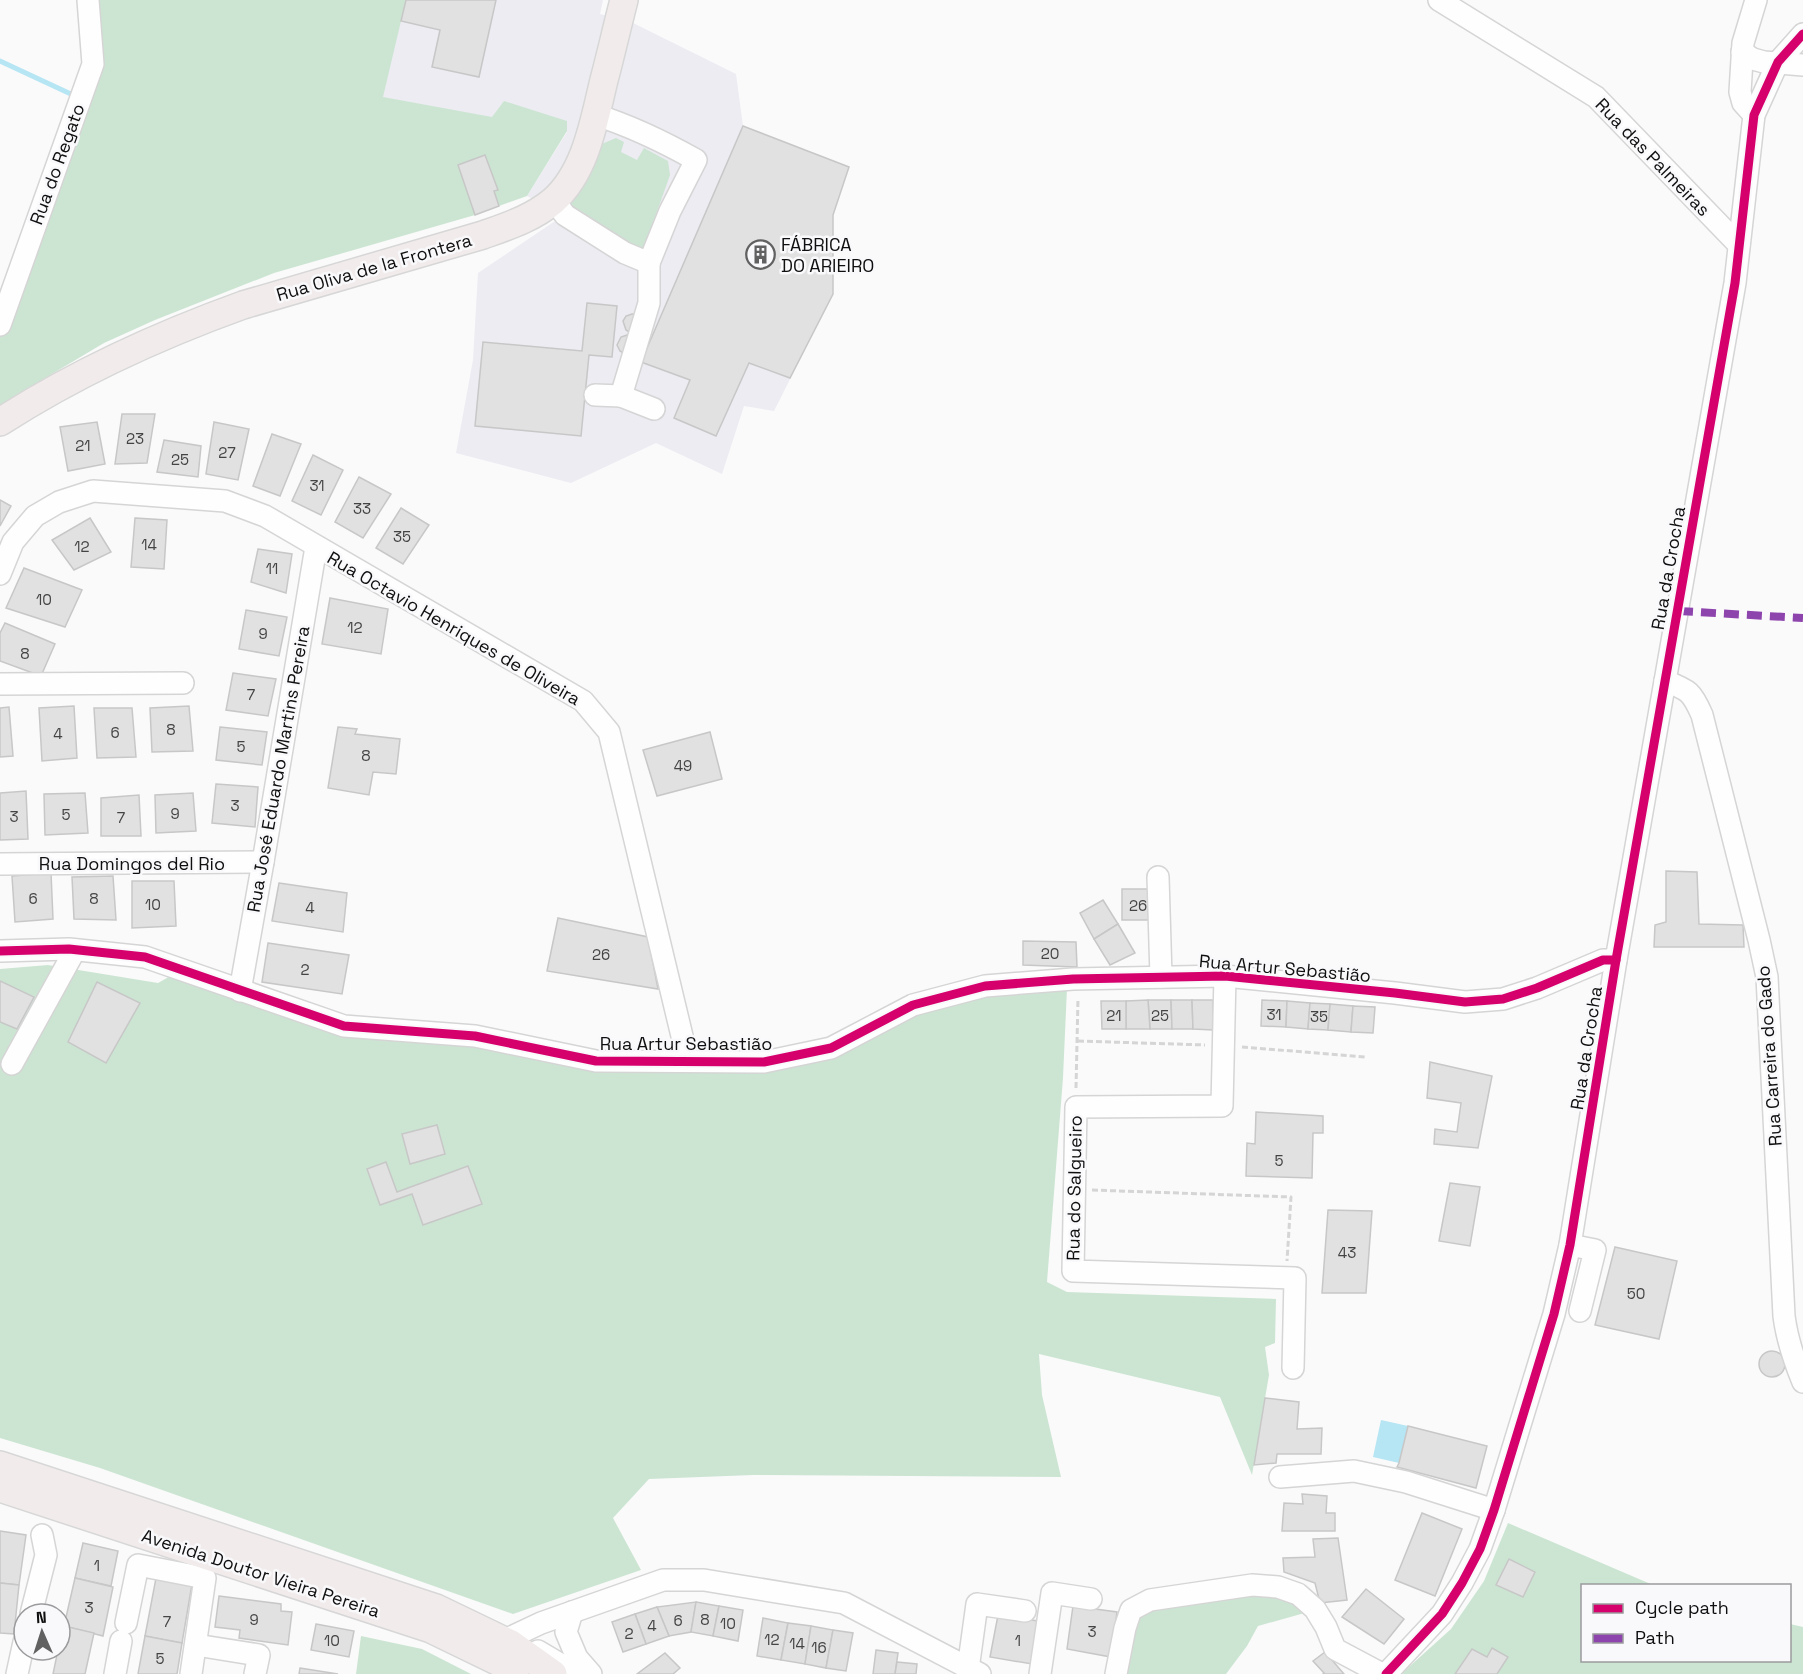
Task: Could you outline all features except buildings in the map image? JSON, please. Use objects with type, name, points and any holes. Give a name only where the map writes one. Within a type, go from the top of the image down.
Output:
[{"type":"main road","name":"Rua Oliva de la Frontera","points":[[0,422],[90,370],[165,335],[243,305],[483,235],[530,217],[565,189],[582,157],[596,115],[624,0]]},
{"type":"main road","name":"Avenida Doutor Vieira Pereira","points":[[0,1465],[436,1608],[503,1641],[553,1674]]},
{"type":"main road","name":"Avenida Doutor Vieira Pereira","points":[[0,1488],[431,1629],[499,1662],[515,1674]]},
{"type":"street","name":"Rua do Regato","points":[[0,325],[93,63],[88,0]]},
{"type":"street","name":"Rua das Palmeiras","points":[[1439,0],[1596,97],[1739,245]]},
{"type":"street","points":[[1754,115],[1743,103],[1740,92],[1743,43],[1756,0]]},
{"type":"street","name":"Rua da Crocha","points":[[1384,1674],[1442,1614],[1480,1549],[1554,1314],[1570,1245],[1616,960],[1735,283],[1754,115],[1778,62],[1803,34]]},
{"type":"street","points":[[1742,52],[1753,59],[1803,65]]},
{"type":"street","points":[[596,115],[664,143],[696,160],[670,211],[649,263],[649,303],[621,396]]},
{"type":"street","points":[[554,200],[565,214],[625,254],[649,263]]},
{"type":"street","points":[[595,395],[621,396],[654,409]]},
{"type":"street","name":"Rua Octavio Henriques de Oliveira","points":[[0,574],[13,542],[35,516],[59,502],[93,491],[225,501],[265,516],[583,701],[609,732],[688,1061]]},
{"type":"street","name":"Rua José Eduardo Martins Pereira","points":[[240,991],[316,547]]},
{"type":"street","name":"Rua Carreira do Gado","points":[[1665,681],[1683,687],[1694,696],[1702,715],[1767,977],[1784,1316],[1786,1336],[1803,1383]]},
{"type":"street","points":[[0,684],[183,683]]},
{"type":"street","name":"Rua Domingos del Rio","points":[[0,864],[263,862]]},
{"type":"street","points":[[1158,877],[1161,977]]},
{"type":"street","points":[[12,1064],[75,950]]},
{"type":"street","name":"Rua Artur Sebastião","points":[[0,951],[75,950],[145,957],[344,1026],[475,1036],[596,1061],[764,1062],[831,1048],[913,1005],[985,986],[1079,979],[1225,976],[1465,1002],[1503,999],[1537,988],[1603,960],[1616,960]]},
{"type":"street","name":"Rua do Salgueiro","points":[[1225,976],[1222,1106],[1076,1107],[1073,1271],[1286,1278]]},
{"type":"street","points":[[1570,1245],[1595,1250],[1580,1311]]},
{"type":"street","points":[[1286,1278],[1295,1278],[1293,1368]]},
{"type":"street","points":[[1280,1477],[1354,1471],[1406,1482],[1494,1510]]},
{"type":"street","points":[[34,1602],[46,1555],[42,1535]]},
{"type":"street","points":[[115,1674],[138,1565],[205,1578],[191,1674]]},
{"type":"street","points":[[503,1641],[541,1623],[663,1580],[704,1580],[844,1604],[974,1672],[976,1604],[1025,1611]]},
{"type":"street","points":[[1116,1674],[1131,1610],[1150,1600],[1252,1585],[1278,1587],[1298,1594],[1315,1609],[1335,1649],[1384,1674]]},
{"type":"street","points":[[1040,1674],[1052,1593],[1091,1599]]},
{"type":"street","points":[[572,1612],[566,1632],[578,1658],[591,1674]]},
{"type":"street","name":"Avenida Doutor Vieira Pereira","points":[[503,1641],[535,1649],[577,1674]]},
{"type":"street","points":[[196,1645],[259,1655],[255,1674]]},
{"type":"path","points":[[1076,1107],[1079,979]]},
{"type":"path","points":[[1078,1041],[1224,1046],[1366,1056]]},
{"type":"path","points":[[1087,1190],[1291,1197],[1286,1278]]},
{"type":"shaded area","points":[[333,0],[603,0],[600,14],[629,21],[736,74],[743,126],[849,167],[833,215],[833,294],[774,411],[744,406],[722,474],[656,443],[571,483],[456,453],[473,360],[478,273],[564,215],[527,196],[567,132],[470,127],[313,94]]},
{"type":"green space","points":[[96,0],[406,0],[383,97],[492,117],[504,101],[567,121],[567,131],[527,196],[499,206],[485,156],[458,165],[475,215],[274,273],[155,320],[104,343],[0,405],[0,329],[101,60]]},
{"type":"green space","points":[[616,138],[624,142],[621,152],[637,160],[644,148],[668,161],[670,175],[643,251],[565,215],[597,146]]},
{"type":"green space","points":[[48,965],[158,983],[174,974],[345,1033],[771,1071],[917,1014],[987,993],[1067,988],[1063,1078],[1047,1282],[1067,1292],[1276,1299],[1275,1343],[1265,1347],[1269,1375],[1252,1475],[1220,1397],[1039,1354],[1042,1395],[1061,1477],[753,1475],[649,1479],[613,1518],[641,1570],[513,1614],[100,1468],[0,1438],[0,969]]},
{"type":"green space","points":[[1508,1523],[1651,1584],[1581,1584],[1581,1662],[1791,1662],[1791,1624],[1803,1627],[1803,1674],[1401,1674],[1451,1629],[1484,1581]]},
{"type":"green space","points":[[1278,1593],[1308,1612],[1258,1626],[1247,1646],[1226,1674],[1121,1674],[1137,1612],[1153,1604]]},
{"type":"green space","points":[[361,1636],[422,1649],[471,1674],[356,1674]]},
{"type":"water","points":[[1381,1420],[1408,1426],[1399,1463],[1373,1457]]},
{"type":"waterway","points":[[0,61],[73,95]]},
{"type":"marked path","points":[[1678,611],[1803,618]]},
{"type":"cycle path","points":[[1386,1674],[1442,1614],[1480,1549],[1554,1314],[1570,1245],[1616,960],[1735,283],[1754,115],[1778,62],[1803,34]]},
{"type":"cycle path","points":[[0,951],[69,949],[145,957],[344,1026],[475,1036],[596,1061],[764,1062],[831,1048],[913,1005],[985,986],[1073,979],[1225,976],[1465,1002],[1503,999],[1537,988],[1603,960],[1616,960]]},
{"type":"place","name":"FÁBRICA DO ARIEIRO","points":[[760,254]]}]
